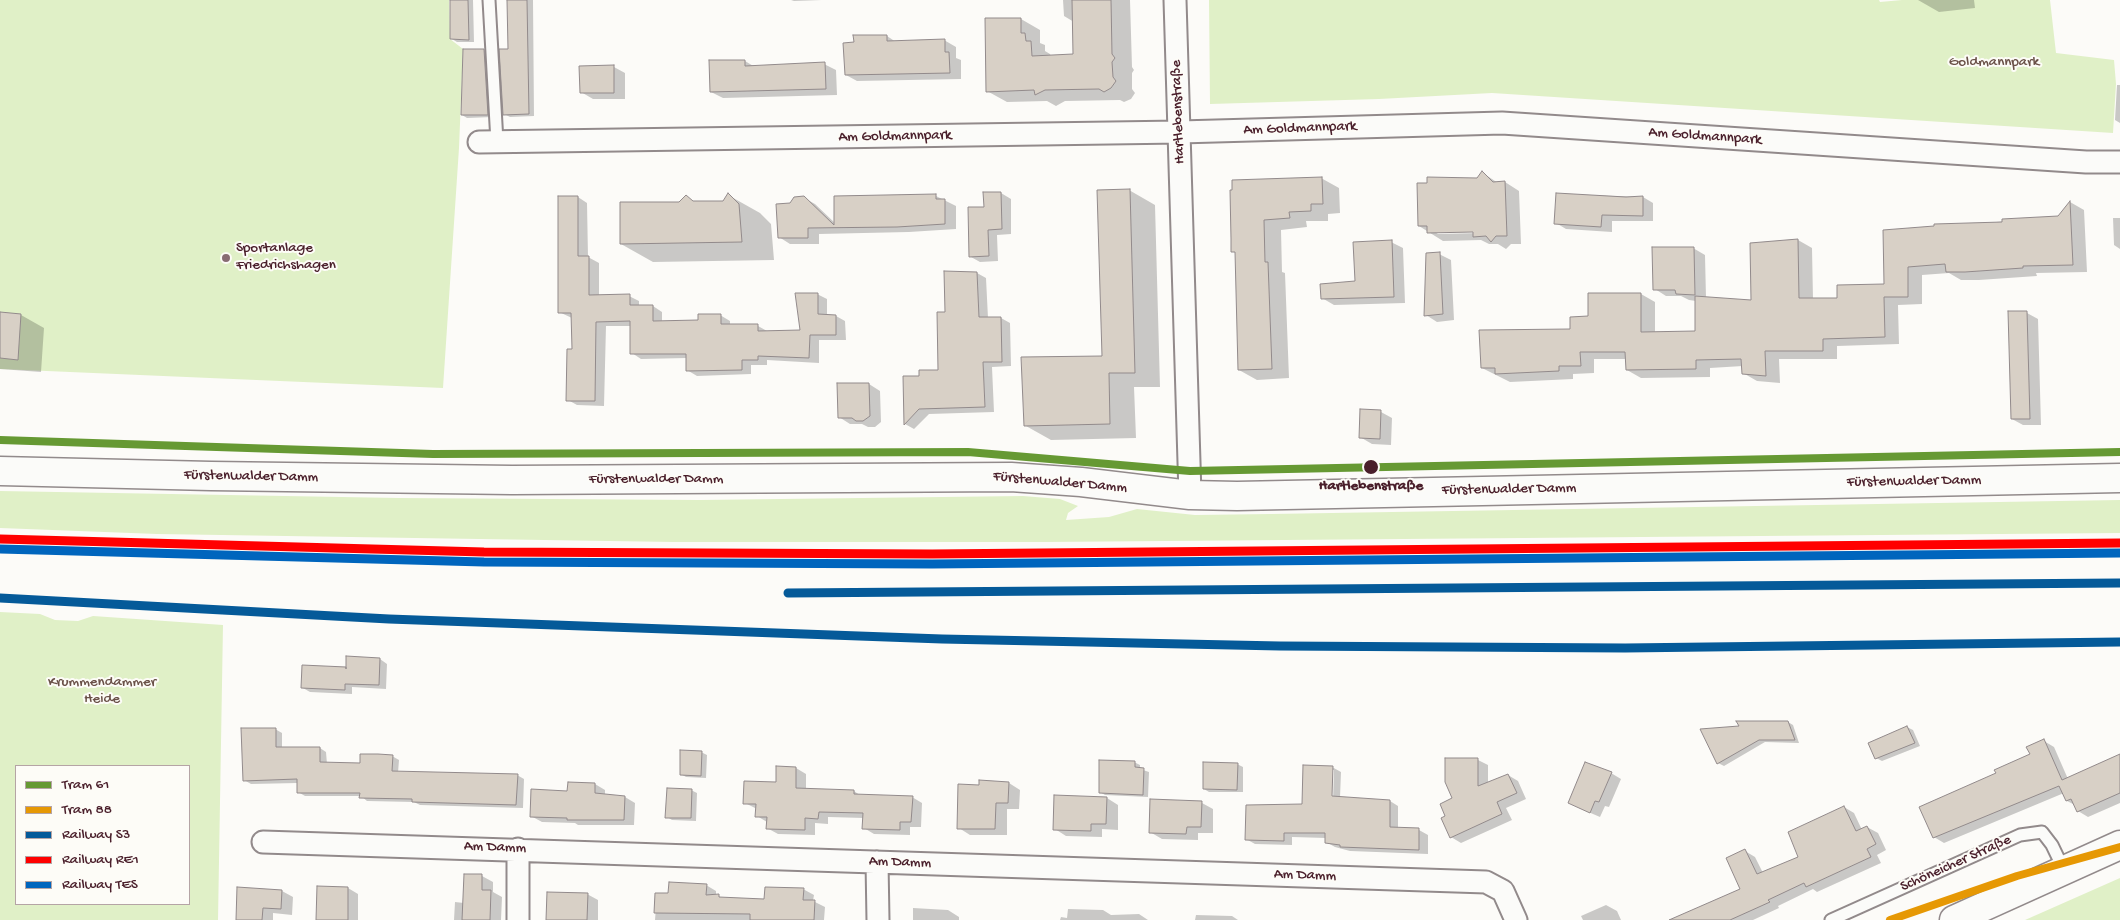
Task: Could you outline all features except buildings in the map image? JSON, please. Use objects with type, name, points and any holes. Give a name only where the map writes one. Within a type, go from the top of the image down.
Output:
[{"type":"main road","name":"Fürstenwalder Damm","points":[[0,471],[512,480],[1010,477],[1190,495],[1237,496],[2120,478]]},
{"type":"main road","points":[[1954,920],[2120,845]]},
{"type":"street","name":"Hartlebenstraße","points":[[1176,0],[1190,495]]},
{"type":"street","name":"Am Goldmannpark","points":[[488,142],[1180,132],[1502,123],[2076,162],[2120,162]]},
{"type":"street","name":"Am Damm","points":[[263,842],[1486,882],[1503,891],[1516,920]]},
{"type":"street","points":[[518,849],[518,920]]},
{"type":"street","points":[[877,862],[878,920]]},
{"type":"lane","points":[[488,142],[489,0]]},
{"type":"lane","name":"Schöneicher Straße","points":[[1832,920],[2020,835],[2042,832],[2052,845],[2064,870]]},
{"type":"green space","name":"Sportanlage Friedrichshagen","points":[[0,0],[449,0],[450,39],[463,49],[459,148],[443,388],[0,369]]},
{"type":"green space","name":"Goldmannpark","points":[[1209,0],[1879,0],[1880,2],[1902,0],[2050,0],[2056,53],[2114,60],[2116,84],[2113,133],[1492,93],[1379,99],[1210,104]]},
{"type":"green space","points":[[0,491],[399,498],[700,500],[1023,496],[1060,499],[1078,506],[1068,513],[1066,520],[1109,517],[1137,509],[1195,515],[2120,500],[2120,533],[1046,542],[673,542],[157,534],[0,528]]},
{"type":"green space","name":"Krummendammer Heide","points":[[0,612],[40,614],[55,620],[78,621],[93,616],[223,625],[218,920],[0,920]]},
{"type":"green space","points":[[2120,878],[2120,920],[2025,920]]},
{"type":"tram line","name":"61","points":[[0,440],[433,454],[968,452],[1190,471],[2120,452]]},
{"type":"tram line","name":"88","points":[[1890,920],[2017,876],[2120,847]]},
{"type":"rail line","name":"RE1","points":[[0,539],[484,552],[932,554],[2120,543]]},
{"type":"rail line","name":"TES","points":[[0,549],[484,562],[932,564],[2120,553]]},
{"type":"rail line","name":"S3","points":[[788,593],[2120,583]]},
{"type":"rail line","name":"S3","points":[[0,598],[389,619],[942,639],[1280,646],[1625,648],[2120,642]]},
{"type":"place","name":"Sportanlage Friedrichshagen","points":[[226,258]]},
{"type":"place","name":"Hartlebenstraße","points":[[1371,467]]}]
